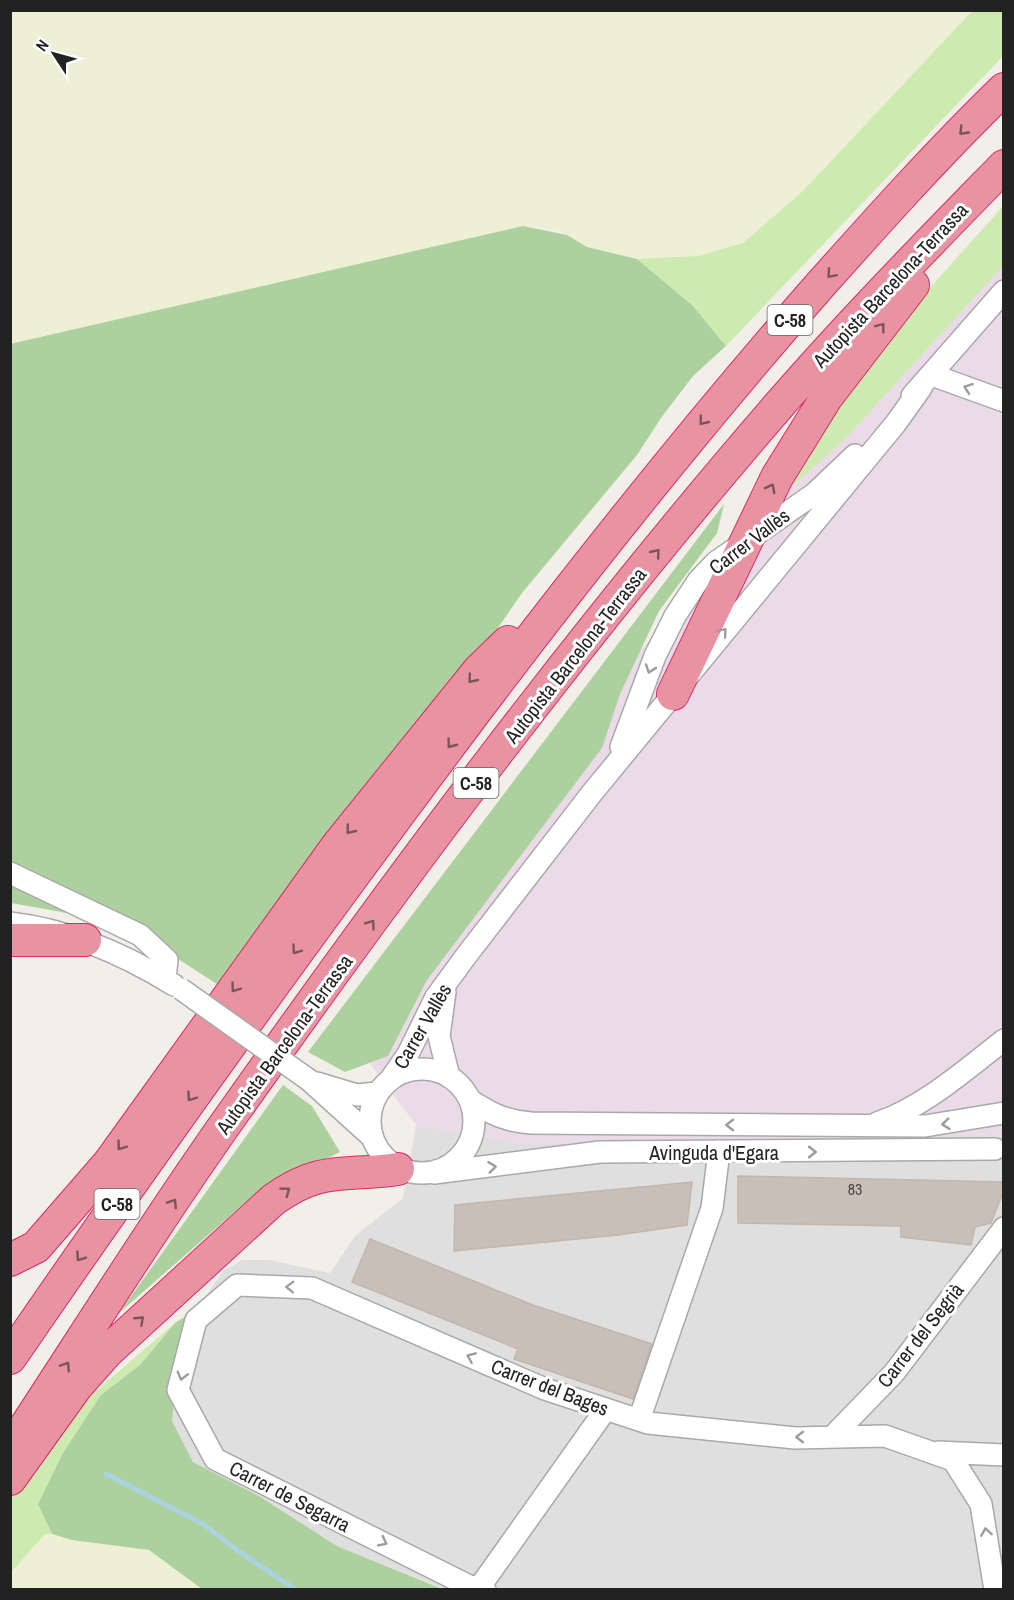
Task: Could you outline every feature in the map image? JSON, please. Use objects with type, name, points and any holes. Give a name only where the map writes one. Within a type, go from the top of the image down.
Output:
[{"type":"highway","name":"C-58","points":[[10,1358],[224,1049],[334,898],[588,563],[740,376],[883,214],[1004,88]]},
{"type":"highway","points":[[673,694],[777,477],[825,398],[1004,168]]},
{"type":"highway","name":"Autopista Barcelona-Terrassa","points":[[10,1450],[234,1111],[515,730],[618,600],[782,401],[901,271],[1004,168]]},
{"type":"highway","points":[[10,1260],[36,1246],[109,1163],[337,846],[479,670],[588,563]]},
{"type":"highway","points":[[10,940],[85,940]]},
{"type":"highway","points":[[10,1479],[76,1388],[107,1352],[273,1200],[295,1184],[315,1176],[398,1169]]},
{"type":"street","name":"Carrer Vallès","points":[[592,793],[625,739],[655,656],[675,616],[698,581],[716,562],[814,494],[926,381],[1004,291]]},
{"type":"street","name":"Carrer Vallès","points":[[384,1087],[408,1054],[431,1004],[455,971],[592,793],[896,423],[926,381]]},
{"type":"street","points":[[926,381],[1004,401]]},
{"type":"street","points":[[10,873],[140,935],[167,960],[173,984]]},
{"type":"street","points":[[10,923],[85,940],[124,956],[173,984],[309,1080],[372,1137]]},
{"type":"street","name":"Carrer Vallès","points":[[449,1077],[441,1049],[440,1019],[442,1001],[455,971]]},
{"type":"street","points":[[867,1126],[914,1106],[1004,1040]]},
{"type":"street","points":[[309,1080],[357,1095],[384,1087],[416,1069],[432,1070],[449,1077],[460,1085],[470,1100],[473,1110],[472,1138],[463,1154],[451,1165],[434,1173],[416,1174],[398,1169],[380,1154],[372,1137],[370,1110],[384,1087]]},
{"type":"street","name":"Avinguda d'Egara","points":[[470,1100],[493,1116],[510,1122],[531,1123],[867,1126],[952,1124],[1003,1113]]},
{"type":"street","name":"Avinguda d'Egara","points":[[999,1151],[987,1140],[986,1130],[994,1118],[1003,1113]]},
{"type":"street","points":[[639,1420],[712,1208],[719,1151]]},
{"type":"street","name":"Avinguda d'Egara","points":[[434,1173],[600,1152],[999,1151]]},
{"type":"street","name":"Carrer del Segrià","points":[[832,1437],[894,1373],[1004,1228]]},
{"type":"street","name":"Carrer del Bages","points":[[196,1320],[237,1285],[312,1288],[545,1389],[639,1420],[795,1438],[885,1436],[953,1460],[981,1504],[995,1590]]},
{"type":"street","name":"Carrer de Segarra","points":[[196,1320],[178,1390],[215,1459],[474,1588]]},
{"type":"street","points":[[474,1588],[606,1409]]},
{"type":"street","name":"Carrer del Bages","points":[[927,1451],[1004,1455]]},
{"type":"shaded area","points":[[1003,227],[1003,1134],[524,1144],[416,1125],[366,1058],[601,699],[901,335]]},
{"type":"shaded area","points":[[416,1125],[524,1144],[1003,1134],[1003,1589],[445,1589],[337,1546],[259,1496],[193,1462],[172,1421],[180,1340],[197,1309],[223,1271],[242,1260],[269,1260],[330,1273],[355,1236],[403,1198]]},
{"type":"green space","points":[[10,11],[972,11],[803,191],[743,243],[698,256],[637,259],[587,247],[556,229],[523,226],[11,344]]},
{"type":"green space","points":[[972,11],[1003,11],[1003,56],[726,346],[692,305],[637,259],[698,256],[743,243],[803,191]]},
{"type":"green space","points":[[1003,206],[1003,266],[843,441],[772,504],[837,392]]},
{"type":"green space","points":[[523,226],[567,235],[587,247],[637,259],[692,305],[726,346],[693,376],[661,418],[637,455],[522,593],[462,680],[234,995],[164,950],[84,916],[11,903],[10,344]]},
{"type":"green space","points":[[724,504],[717,533],[659,611],[620,694],[602,748],[427,980],[388,1056],[345,1072],[308,1052]]},
{"type":"green space","points":[[283,1085],[312,1106],[340,1152],[257,1192],[119,1313]]},
{"type":"green space","points":[[197,1309],[180,1340],[172,1421],[193,1462],[259,1496],[337,1546],[445,1590],[202,1589],[149,1550],[72,1540],[52,1534],[38,1504],[63,1453],[101,1395],[140,1365],[175,1323]]},
{"type":"green space","points":[[175,1323],[140,1365],[101,1395],[38,1503],[52,1534],[45,1534],[11,1572],[10,1496],[82,1403]]},
{"type":"green space","points":[[45,1534],[149,1550],[202,1589],[11,1589],[10,1572]]},
{"type":"building","points":[[738,1176],[1004,1182],[1004,1190],[991,1223],[975,1227],[971,1245],[901,1237],[901,1226],[738,1223]]},
{"type":"building","points":[[692,1182],[687,1225],[618,1235],[454,1251],[455,1205]]},
{"type":"building","points":[[370,1239],[533,1305],[652,1344],[633,1399],[514,1359],[518,1349],[352,1282]]},
{"type":"waterway","points":[[106,1474],[203,1524],[296,1590]]}]
